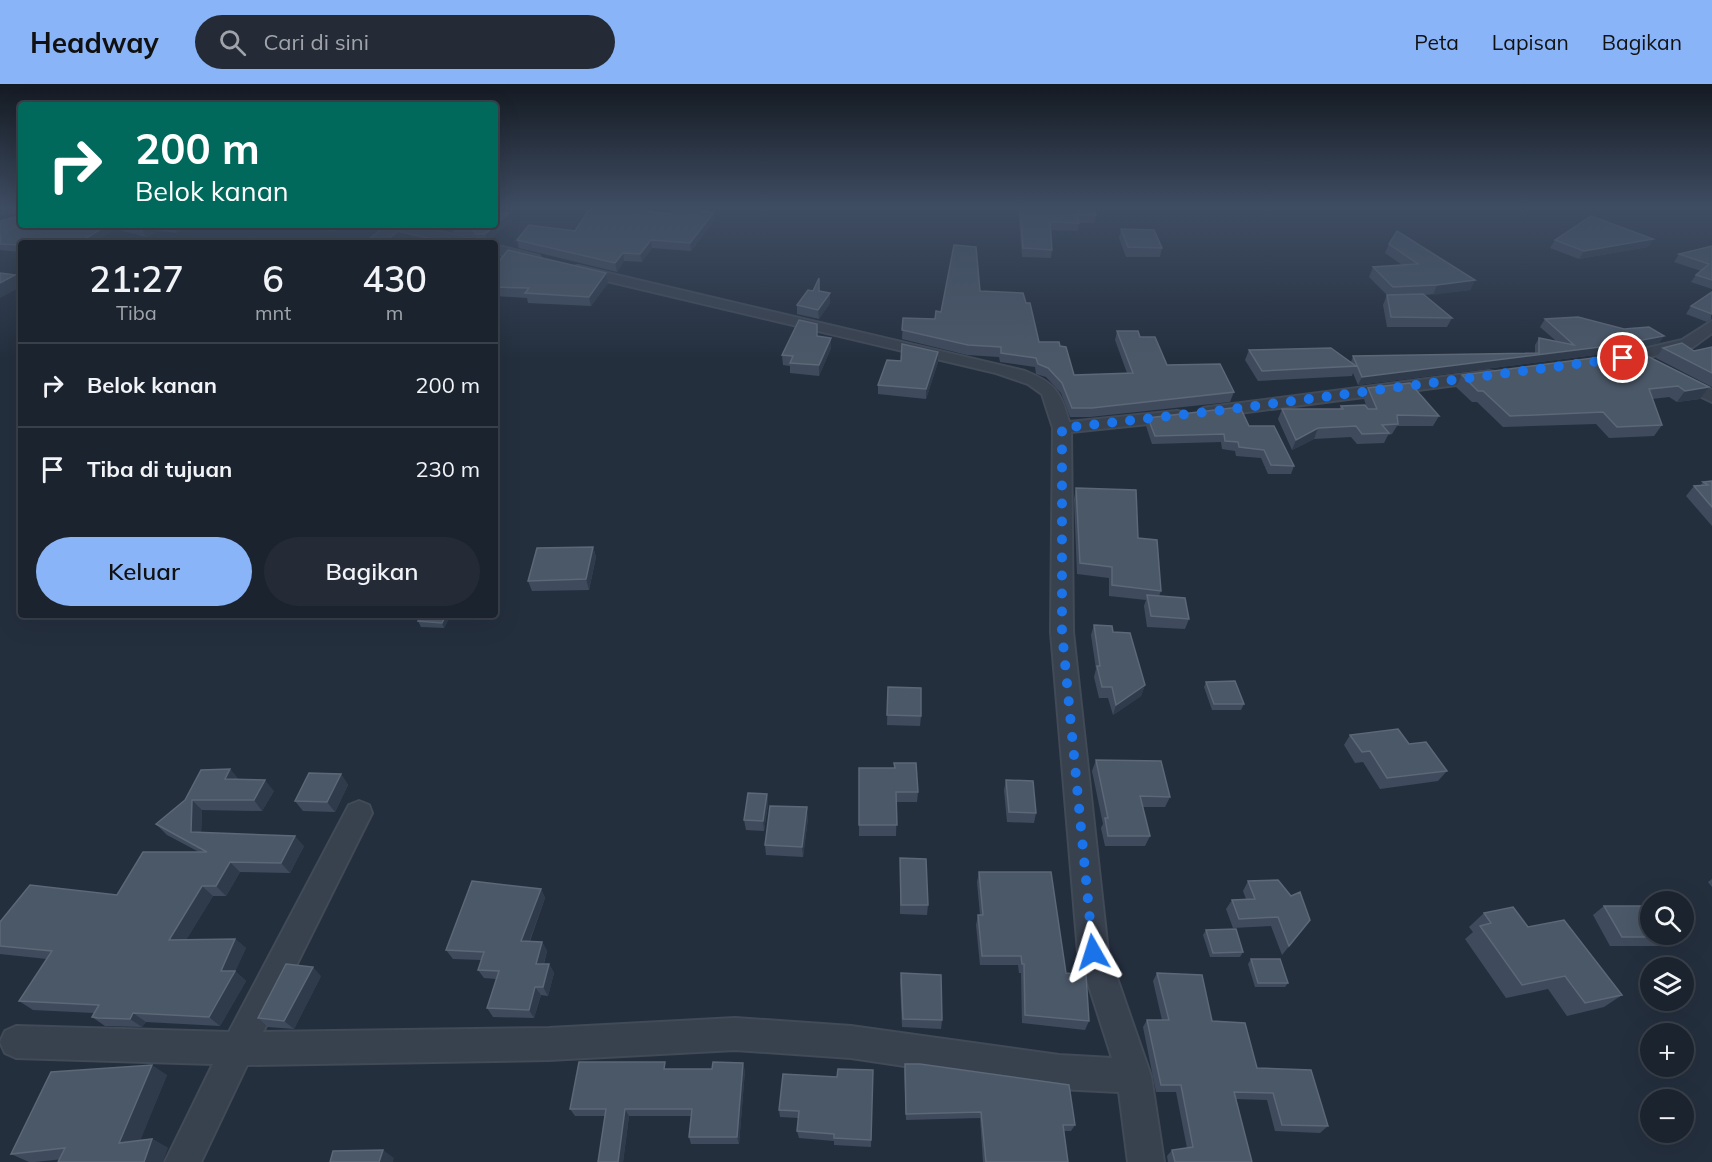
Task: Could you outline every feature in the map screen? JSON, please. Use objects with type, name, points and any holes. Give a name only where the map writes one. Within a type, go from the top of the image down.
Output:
[{"type":"street","points":[[533,258],[718,305],[984,366],[1032,380],[1046,387],[1053,398],[1062,428],[1062,632],[1093,952],[1134,1076],[1146,1162]]},
{"type":"street","points":[[1600,361],[1635,356],[1687,344],[1712,326]]},
{"type":"street","points":[[1635,356],[1712,397]]},
{"type":"street","points":[[1062,428],[1181,416],[1504,374]]},
{"type":"street","points":[[183,1162],[359,813]]},
{"type":"street","points":[[16,1042],[238,1049],[549,1044],[735,1034],[851,1042],[1059,1072],[1134,1076]]},
{"type":"building","points":[[501,258],[543,258],[606,273],[589,297],[525,293],[529,288],[498,287],[498,262]]},
{"type":"building","points":[[595,258],[619,258],[615,263]]},
{"type":"building","points":[[951,258],[977,258],[980,291],[1023,293],[1026,303],[1030,303],[1039,342],[1059,342],[1060,346],[1066,347],[1074,375],[1133,373],[1117,331],[1138,331],[1140,337],[1155,337],[1167,365],[1220,364],[1234,392],[1092,408],[1072,408],[1062,383],[1048,368],[1038,364],[1036,358],[1001,353],[1001,347],[968,345],[902,330],[903,318],[935,319],[936,311],[941,312]]},
{"type":"building","points":[[1410,258],[1440,258],[1475,280],[1393,287],[1373,267],[1418,264]]},
{"type":"building","points":[[1692,258],[1712,258],[1712,280],[1696,275],[1709,264]]},
{"type":"building","points":[[0,273],[15,275],[0,283]]},
{"type":"building","points":[[819,278],[819,291],[830,293],[818,310],[797,305],[808,290],[813,291]]},
{"type":"building","points":[[1712,292],[1712,314],[1691,306]]},
{"type":"building","points":[[1423,294],[1452,318],[1391,317],[1387,295]]},
{"type":"building","points":[[1578,317],[1624,329],[1649,327],[1664,336],[1616,345],[1362,377],[1353,356],[1539,353],[1539,338],[1574,345],[1545,319]]},
{"type":"building","points":[[799,320],[817,324],[817,336],[831,338],[819,365],[790,363],[793,356],[782,355]]},
{"type":"building","points":[[1682,343],[1694,351],[1712,347],[1712,373],[1663,348]]},
{"type":"building","points":[[902,344],[938,352],[926,389],[878,385],[887,360],[901,361]]},
{"type":"building","points":[[1331,348],[1356,366],[1262,371],[1249,350]]},
{"type":"building","points":[[1639,352],[1709,387],[1685,391],[1678,386],[1649,389],[1662,425],[1617,427],[1603,412],[1510,416],[1462,375]]},
{"type":"building","points":[[1410,383],[1439,416],[1397,415],[1398,424],[1382,425],[1389,433],[1362,434],[1356,426],[1318,428],[1296,440],[1282,409],[1343,409],[1341,406],[1365,405],[1368,409],[1377,409],[1368,388]]},
{"type":"building","points":[[1240,407],[1249,426],[1274,426],[1294,466],[1271,465],[1264,450],[1239,447],[1238,442],[1225,441],[1224,434],[1155,436],[1148,418]]},
{"type":"building","points":[[1712,481],[1712,507],[1694,486],[1708,485],[1703,482]]},
{"type":"building","points":[[1076,488],[1136,490],[1138,538],[1157,540],[1161,591],[1112,585],[1112,567],[1080,563]]},
{"type":"building","points":[[593,547],[586,579],[528,581],[537,548]]},
{"type":"building","points":[[1147,595],[1185,598],[1189,619],[1151,616]]},
{"type":"building","points":[[420,618],[444,618],[442,623],[418,621]]},
{"type":"building","points":[[1094,625],[1112,626],[1113,632],[1130,633],[1145,685],[1116,705],[1112,687],[1102,687],[1097,666],[1100,666]]},
{"type":"building","points":[[1235,681],[1244,704],[1214,704],[1206,682]]},
{"type":"building","points":[[888,687],[921,688],[921,716],[887,715]]},
{"type":"building","points":[[1398,729],[1409,744],[1426,742],[1447,771],[1387,778],[1370,751],[1362,752],[1350,735]]},
{"type":"building","points":[[1096,760],[1161,761],[1170,797],[1140,796],[1150,836],[1108,836],[1105,818],[1108,818]]},
{"type":"building","points":[[894,763],[916,763],[918,792],[896,792],[897,825],[859,825],[859,768],[895,768]]},
{"type":"building","points":[[230,769],[225,779],[265,780],[254,800],[192,800],[191,832],[295,836],[281,863],[230,862],[216,886],[202,886],[169,940],[235,939],[221,971],[235,971],[209,1017],[133,1013],[130,1019],[98,1018],[92,1017],[99,1005],[19,1001],[52,951],[0,946],[0,922],[30,885],[117,895],[143,852],[207,852],[156,824],[185,800],[201,770]]},
{"type":"building","points":[[309,773],[341,774],[327,802],[295,801]]},
{"type":"building","points":[[1006,780],[1033,781],[1036,813],[1009,812]]},
{"type":"building","points":[[748,793],[767,794],[763,821],[744,820]]},
{"type":"building","points":[[770,806],[807,807],[802,847],[765,845]]},
{"type":"building","points":[[900,858],[926,859],[928,905],[901,905]]},
{"type":"building","points":[[979,872],[1051,872],[1066,973],[1086,975],[1089,1021],[1025,1015],[1024,964],[1022,964],[1021,956],[982,956],[978,915],[983,915]]},
{"type":"building","points":[[1278,880],[1291,896],[1300,892],[1310,920],[1289,946],[1278,917],[1239,919],[1232,900],[1255,899],[1248,881]]},
{"type":"building","points":[[472,881],[541,889],[521,941],[542,942],[536,964],[549,964],[543,987],[535,987],[529,1010],[487,1008],[499,971],[478,970],[484,952],[446,950]]},
{"type":"building","points":[[1604,906],[1640,906],[1640,937],[1622,937]]},
{"type":"building","points":[[1513,907],[1528,927],[1564,920],[1622,995],[1585,1003],[1565,976],[1522,985],[1480,926],[1491,923],[1484,913]]},
{"type":"building","points":[[1236,929],[1243,952],[1213,953],[1206,930]]},
{"type":"building","points":[[1251,959],[1280,959],[1288,983],[1258,983]]},
{"type":"building","points":[[286,964],[313,967],[284,1021],[258,1018]]},
{"type":"building","points":[[901,973],[941,975],[942,1020],[903,1019]]},
{"type":"building","points":[[1157,973],[1202,975],[1212,1021],[1245,1023],[1257,1068],[1311,1070],[1328,1126],[1282,1125],[1273,1093],[1234,1092],[1252,1162],[1175,1162],[1172,1150],[1193,1147],[1181,1085],[1161,1085],[1147,1020],[1169,1020]]},
{"type":"building","points":[[579,1062],[665,1062],[664,1069],[712,1069],[713,1062],[743,1063],[737,1137],[689,1137],[692,1109],[625,1109],[618,1162],[598,1162],[606,1109],[570,1109]]},
{"type":"building","points":[[905,1064],[920,1064],[1069,1085],[1075,1125],[1063,1125],[1068,1162],[986,1162],[981,1112],[906,1114]]},
{"type":"building","points":[[152,1065],[119,1143],[152,1139],[144,1162],[58,1162],[65,1148],[11,1154],[51,1072]]},
{"type":"building","points":[[838,1069],[873,1070],[871,1140],[834,1138],[834,1134],[797,1131],[799,1111],[779,1110],[783,1074],[837,1077]]},
{"type":"building","points":[[383,1150],[379,1162],[330,1162],[333,1151]]},
{"type":"route","points":[[1093,952],[1062,632],[1062,428],[1216,411],[1623,358]]}]
